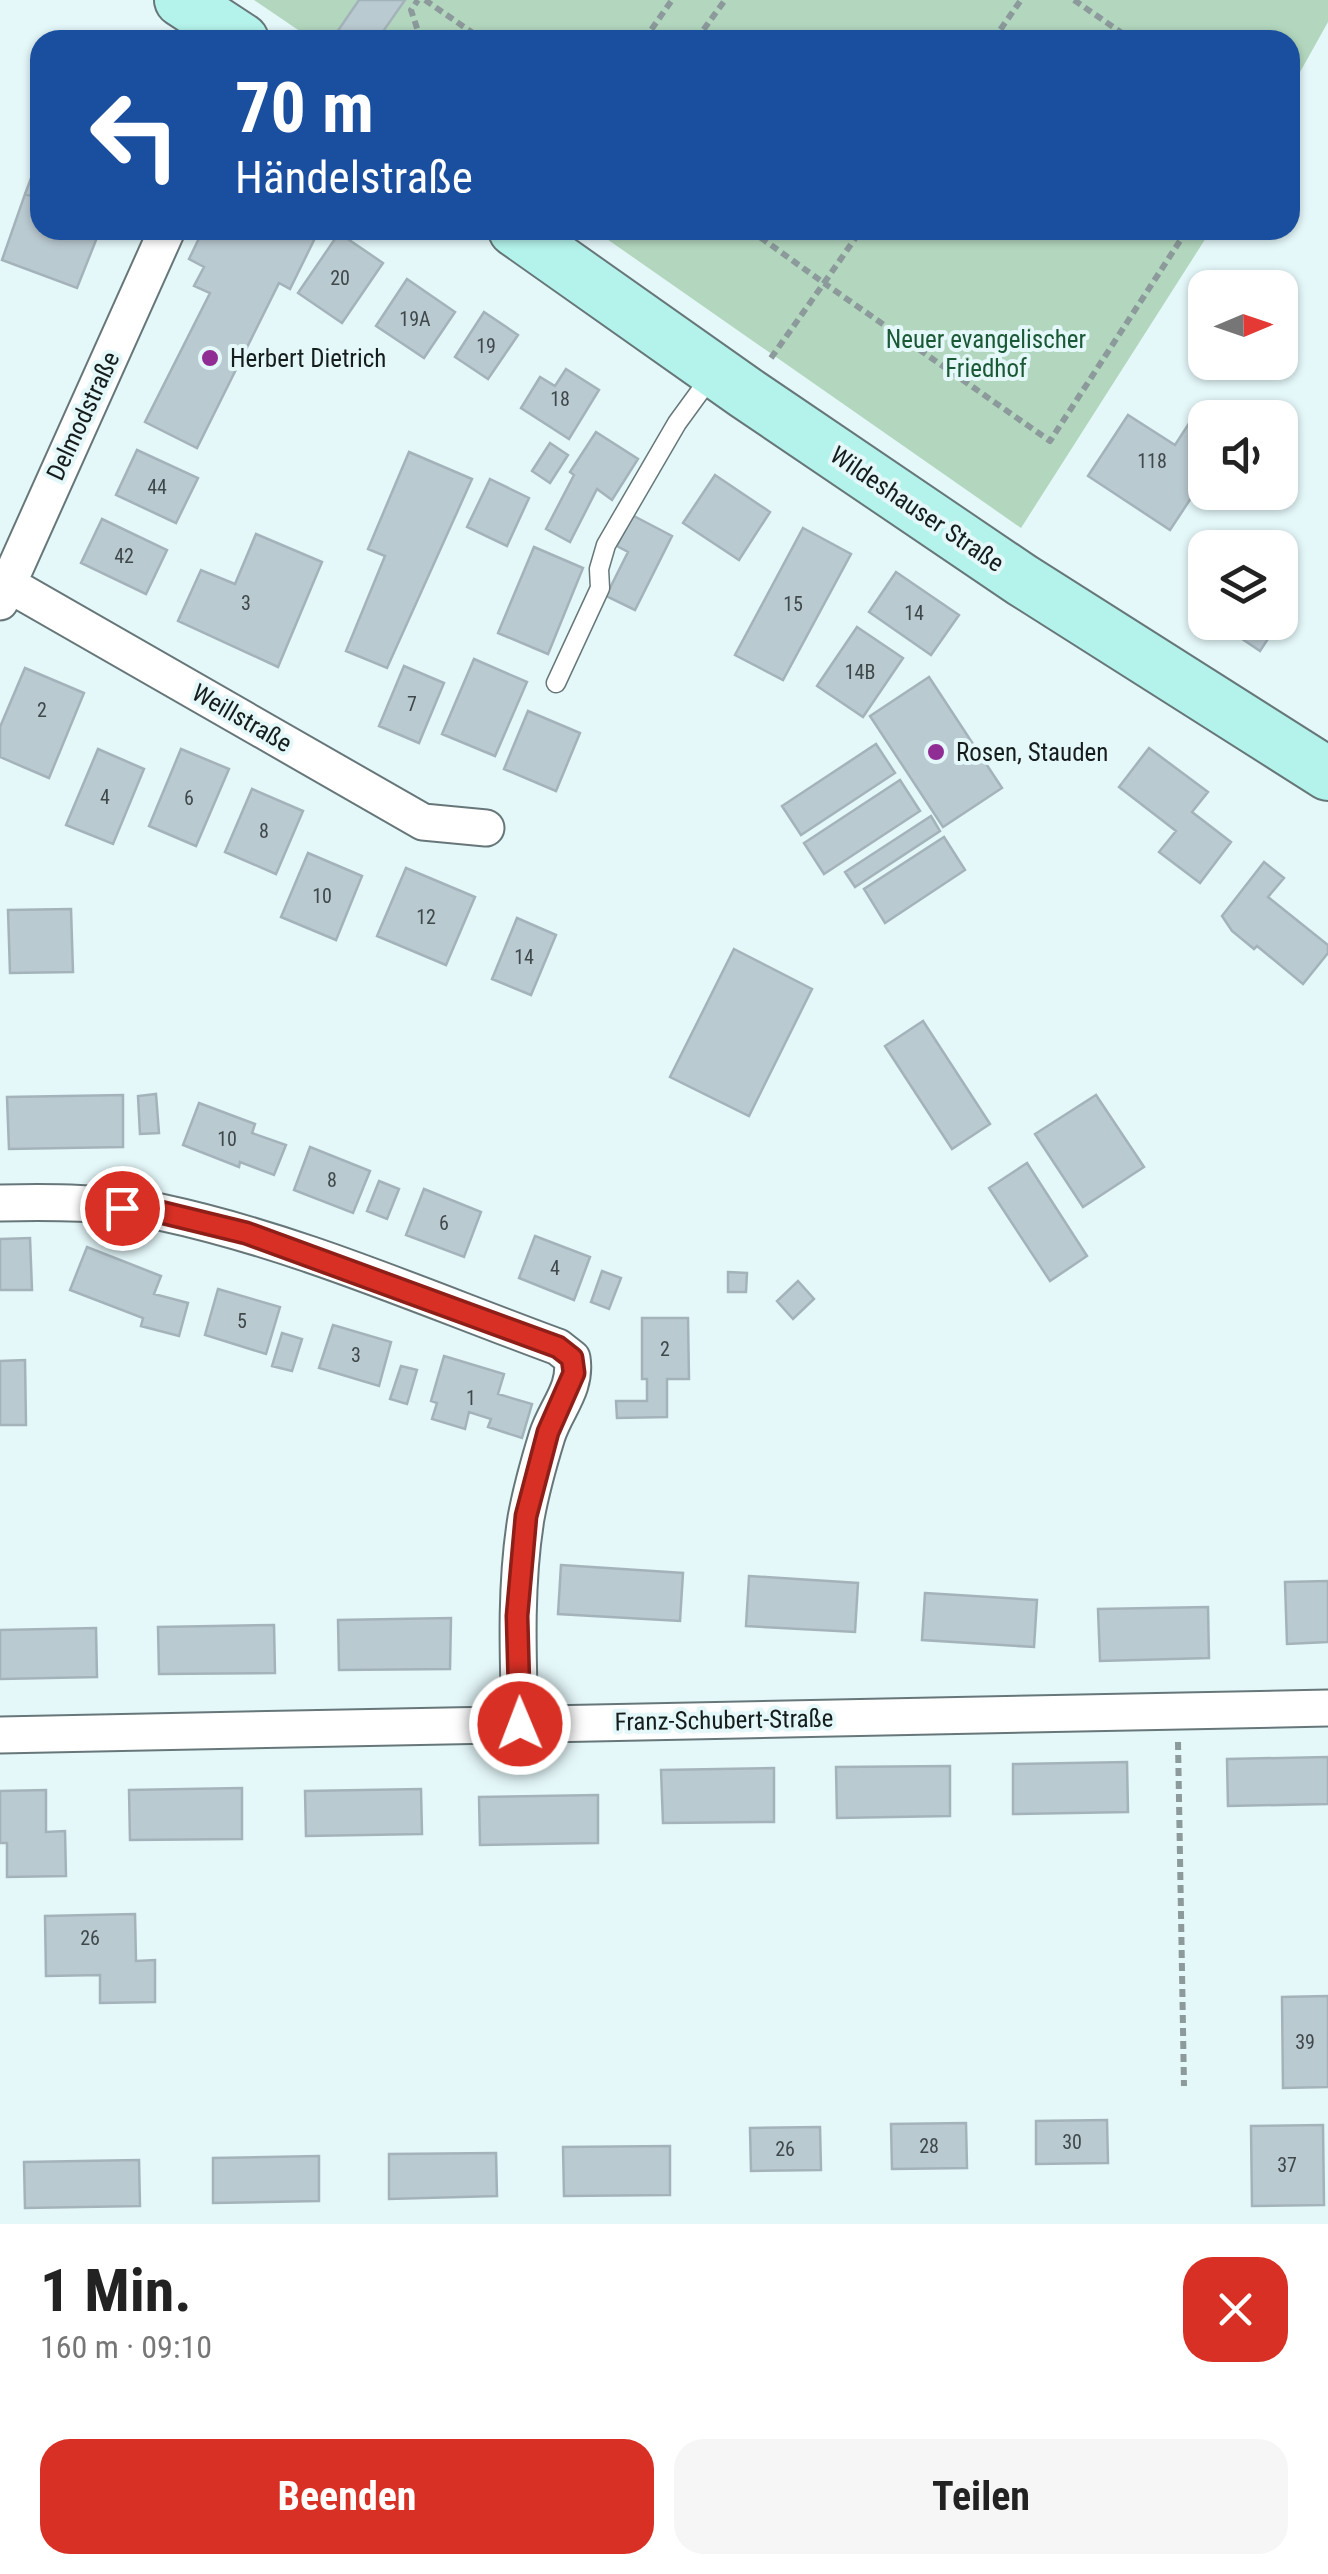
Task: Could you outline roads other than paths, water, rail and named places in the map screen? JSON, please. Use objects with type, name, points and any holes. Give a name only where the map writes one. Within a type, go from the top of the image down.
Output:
[{"type":"main road","points":[[181,0],[227,30]]},
{"type":"main road","name":"Wildeshauser Straße","points":[[529,240],[1022,580],[1328,774]]},
{"type":"street","name":"Delmodstraße","points":[[3,593],[162,240]]},
{"type":"street","name":"Weillstraße","points":[[3,593],[423,822],[486,828]]},
{"type":"street","points":[[0,1203],[53,1202],[156,1211],[246,1233],[558,1347],[572,1358],[574,1373],[548,1432],[526,1516],[517,1616],[520,1724]]},
{"type":"street","name":"Franz-Schubert-Straße","points":[[0,1735],[1328,1708]]},
{"type":"lane","points":[[556,683],[600,588],[599,569],[606,544],[677,423],[730,382]]},
{"type":"place","name":"Herbert Dietrich","points":[[210,358]]},
{"type":"place","name":"Rosen, Stauden","points":[[936,752]]},
{"type":"park label","name":"Neuer evangelischer Friedhof","points":[[986,354]]}]
